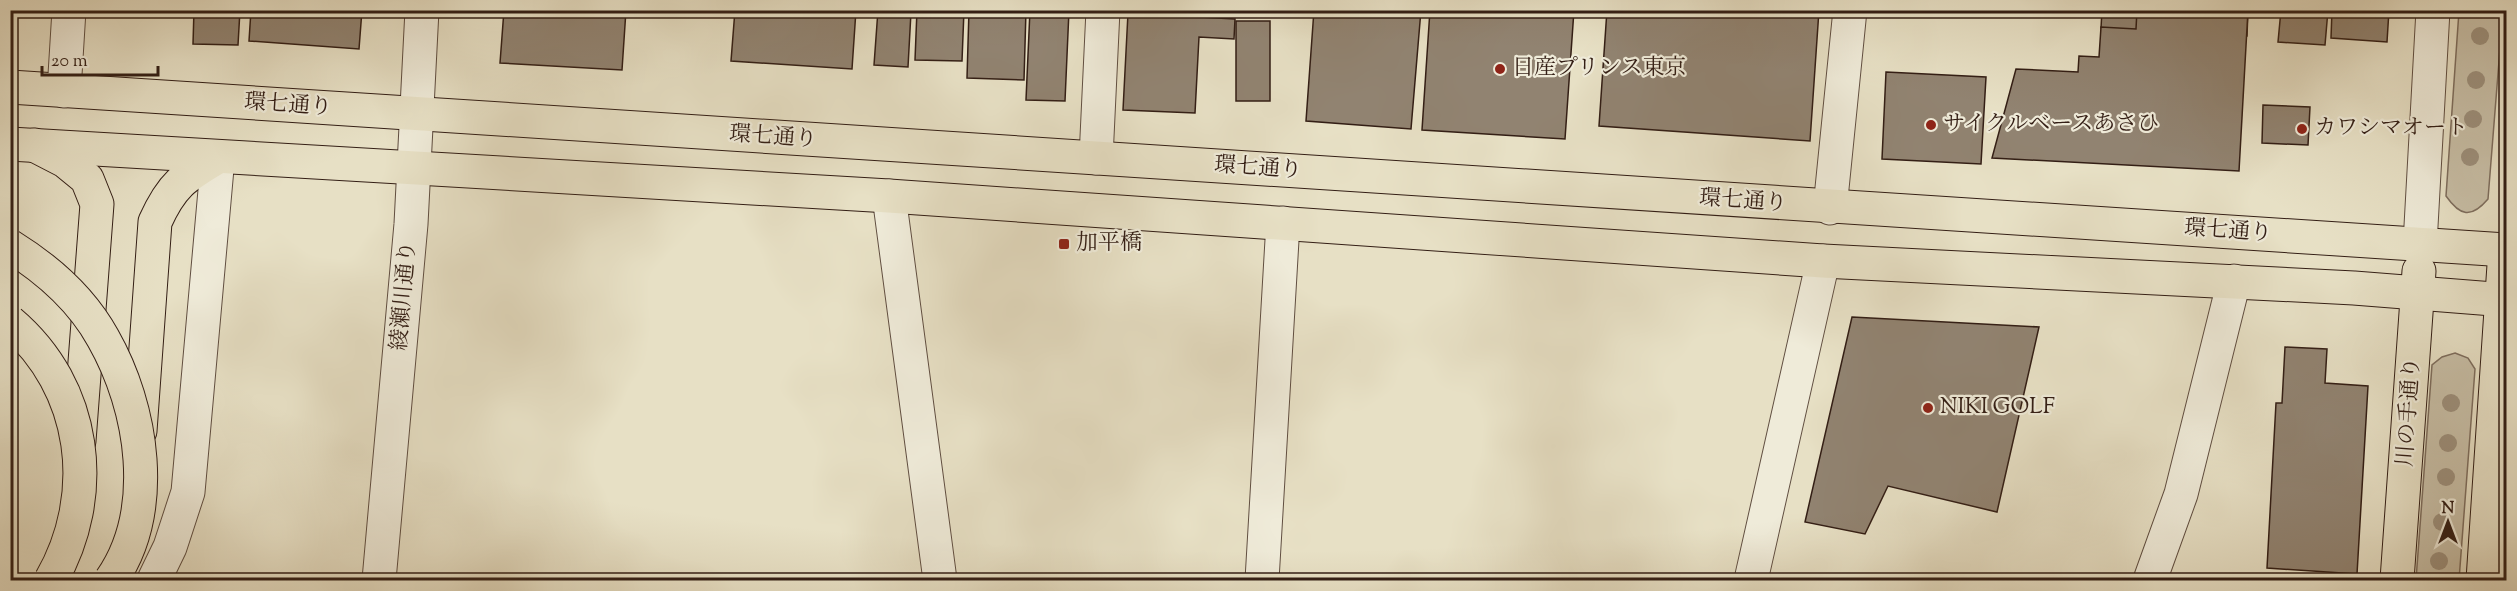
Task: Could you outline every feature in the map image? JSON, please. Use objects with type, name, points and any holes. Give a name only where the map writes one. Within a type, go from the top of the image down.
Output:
[{"type":"main road","name":"環七通り","points":[[10,87],[1830,208],[2421,244],[2506,243]]},
{"type":"main road","points":[[22,145],[889,196],[1824,261],[2234,281],[2504,299]]},
{"type":"main road","points":[[22,145],[65,162],[87,179],[97,204],[70,531],[45,580]]},
{"type":"main road","points":[[116,580],[131,533],[155,222],[167,197],[184,177],[218,157]]},
{"type":"main road","points":[[2483,580],[2504,299],[2506,243]]},
{"type":"main road","name":"川の手通り","points":[[2397,580],[2421,244]]},
{"type":"main road","points":[[10,246],[32,260],[73,296],[103,337],[124,383],[136,431],[141,485],[135,533],[121,580]]},
{"type":"main road","points":[[10,322],[30,339],[58,381],[77,428],[81,477],[74,533],[51,580]]},
{"type":"main road","points":[[111,580],[135,533]]},
{"type":"street","points":[[64,91],[69,10]]},
{"type":"street","name":"綾瀬川通り","points":[[380,580],[415,168],[422,10]]},
{"type":"street","points":[[1096,158],[1103,10]]},
{"type":"street","points":[[1830,208],[1850,10]]},
{"type":"street","points":[[2421,244],[2433,10]]},
{"type":"street","points":[[154,580],[170,547],[188,492],[218,157]]},
{"type":"street","points":[[889,196],[940,580]]},
{"type":"street","points":[[1262,580],[1283,223]]},
{"type":"street","points":[[1751,580],[1824,261]]},
{"type":"street","points":[[2150,580],[2181,494],[2234,281]]},
{"type":"shaded area","points":[[2459,11],[2503,11],[2488,199],[2471,212],[2456,208],[2446,196]]},
{"type":"shaded area","points":[[2455,353],[2468,358],[2475,369],[2459,580],[2416,580],[2432,365],[2442,357]]},
{"type":"building","points":[[194,10],[240,10],[238,45],[193,44]]},
{"type":"building","points":[[251,10],[362,10],[359,49],[249,41]]},
{"type":"building","points":[[504,10],[626,10],[622,70],[500,63]]},
{"type":"building","points":[[735,10],[856,10],[852,69],[731,61]]},
{"type":"building","points":[[878,10],[911,12],[908,67],[874,65]]},
{"type":"building","points":[[917,10],[964,10],[962,61],[915,60]]},
{"type":"building","points":[[969,10],[1026,10],[1024,80],[967,78]]},
{"type":"building","points":[[1030,10],[1069,10],[1065,101],[1026,100]]},
{"type":"building","points":[[1314,10],[1421,10],[1411,129],[1306,121]]},
{"type":"building","points":[[1430,10],[1574,10],[1565,139],[1422,130]]},
{"type":"building","points":[[1607,10],[1819,10],[1810,141],[1599,126]]},
{"type":"building","points":[[2102,10],[2248,10],[2247,36],[2101,28]]},
{"type":"building","points":[[2137,10],[2248,10],[2239,171],[1992,158],[2016,69],[2078,72],[2079,56],[2099,57],[2101,27],[2136,29]]},
{"type":"building","points":[[2281,10],[2328,10],[2325,45],[2278,42]]},
{"type":"building","points":[[2332,10],[2389,10],[2387,42],[2331,38]]},
{"type":"building","points":[[1128,13],[1235,19],[1234,39],[1199,37],[1195,113],[1123,110]]},
{"type":"building","points":[[1236,21],[1270,21],[1270,101],[1236,101]]},
{"type":"building","points":[[1886,72],[1986,77],[1981,164],[1882,159]]},
{"type":"building","points":[[2263,105],[2310,107],[2308,145],[2262,143]]},
{"type":"building","points":[[1852,317],[2039,327],[1997,512],[1888,486],[1865,534],[1805,522]]},
{"type":"building","points":[[2285,347],[2327,349],[2325,383],[2368,386],[2357,574],[2267,568],[2276,403],[2282,403]]},
{"type":"place","name":"日産プリンス東京","points":[[1500,69]]},
{"type":"place","name":"サイクルベースあさひ","points":[[1931,125]]},
{"type":"place","name":"カワシマオート","points":[[2302,129]]},
{"type":"place","name":"加平橋","points":[[1064,244]]},
{"type":"place","name":"NIKI GOLF","points":[[1928,408]]}]
